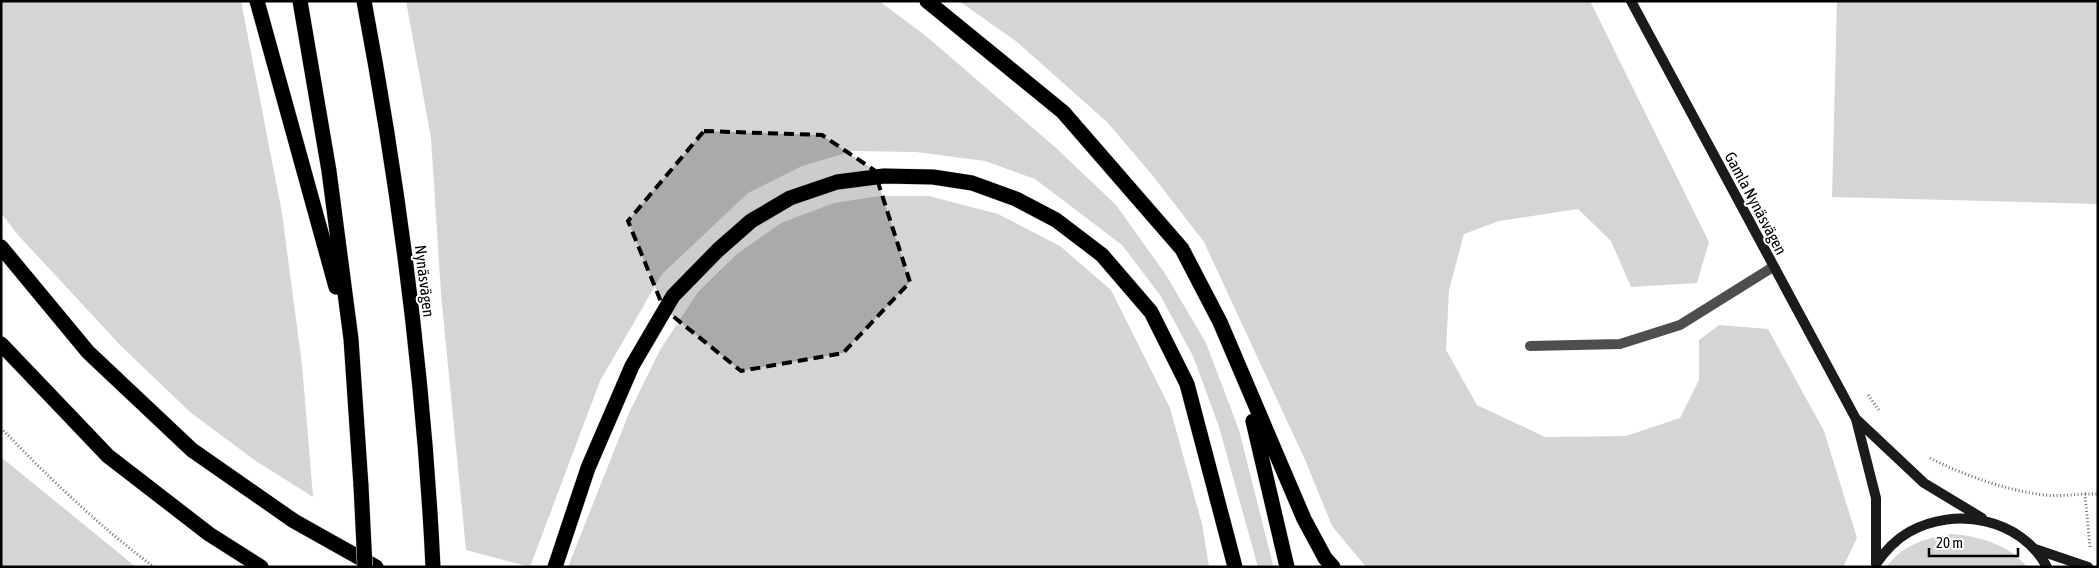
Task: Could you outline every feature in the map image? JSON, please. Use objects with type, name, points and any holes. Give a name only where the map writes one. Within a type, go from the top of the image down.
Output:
[{"type":"highway","points":[[258,1],[351,339]]},
{"type":"highway","points":[[300,1],[329,171],[351,339],[366,567]]},
{"type":"highway","name":"Nynäsvägen","points":[[364,1],[409,285],[430,507],[433,567]]},
{"type":"highway","points":[[927,1],[1063,112],[1182,249],[1220,322],[1242,378],[1304,519],[1325,558],[1333,567]]},
{"type":"highway","points":[[556,567],[588,468],[632,366],[673,296],[718,250],[751,221],[790,198],[837,182],[884,176],[933,177],[972,183],[1016,199],[1056,220],[1102,255],[1151,312],[1187,384],[1235,567]]},
{"type":"highway","points":[[1,246],[88,352],[192,450],[294,521],[376,567]]},
{"type":"highway","points":[[1,344],[108,456],[210,534],[261,567]]},
{"type":"highway","points":[[1242,378],[1287,567]]},
{"type":"street","name":"Gamla Nynäsvägen","points":[[1631,1],[1856,419],[1876,498],[1875,565]]},
{"type":"street","name":"Gamla Nynäsvägen","points":[[1856,419],[1924,482],[1989,522]]},
{"type":"street","points":[[1875,565],[1896,541],[1921,526],[1955,518],[1989,522],[2006,528],[2034,549],[2047,567]]},
{"type":"street","points":[[2034,549],[2088,567]]},
{"type":"lane","points":[[1530,346],[1620,344],[1680,325],[1773,267]]},
{"type":"path","points":[[1866,391],[1881,414]]},
{"type":"path","points":[[1,428],[45,474],[126,546],[154,567]]},
{"type":"path","points":[[1922,454],[1947,467],[2004,487],[2039,494],[2098,494]]},
{"type":"path","points":[[2084,494],[2090,548]]},
{"type":"highlighted area","points":[[704,131],[822,135],[874,170],[910,282],[843,353],[741,371],[664,309],[628,221]]},
{"type":"shaded area","points":[[1,1],[241,1],[282,213],[302,365],[313,497],[253,459],[190,412],[121,346],[18,235],[1,213]]},
{"type":"shaded area","points":[[406,1],[879,1],[926,36],[1055,147],[1116,205],[1166,275],[1206,343],[1239,430],[1273,565],[1258,567],[1219,427],[1193,356],[1160,295],[1122,245],[1035,179],[985,161],[916,152],[853,151],[802,166],[748,193],[662,274],[600,381],[530,567],[466,550],[441,294],[431,138]]},
{"type":"shaded area","points":[[959,1],[1590,1],[1709,242],[1697,283],[1631,287],[1611,241],[1578,209],[1499,221],[1464,234],[1449,290],[1446,350],[1477,405],[1545,437],[1626,436],[1680,418],[1699,380],[1699,340],[1719,325],[1768,329],[1824,431],[1857,538],[1843,567],[1366,567],[1332,526],[1306,462],[1204,242],[1153,176],[1107,122],[1017,42]]},
{"type":"shaded area","points":[[1837,1],[2098,1],[2098,204],[1832,197]]},
{"type":"shaded area","points":[[880,196],[929,196],[998,214],[1060,246],[1111,290],[1170,408],[1202,524],[1209,567],[568,567],[629,413],[660,350],[698,292],[737,254],[781,223],[834,203]]},
{"type":"shaded area","points":[[1,457],[136,567],[1,567]]},
{"type":"shaded area","points":[[1951,534],[1982,539],[2002,547],[2020,559],[2027,567],[1886,567],[1907,548],[1932,538]]}]
